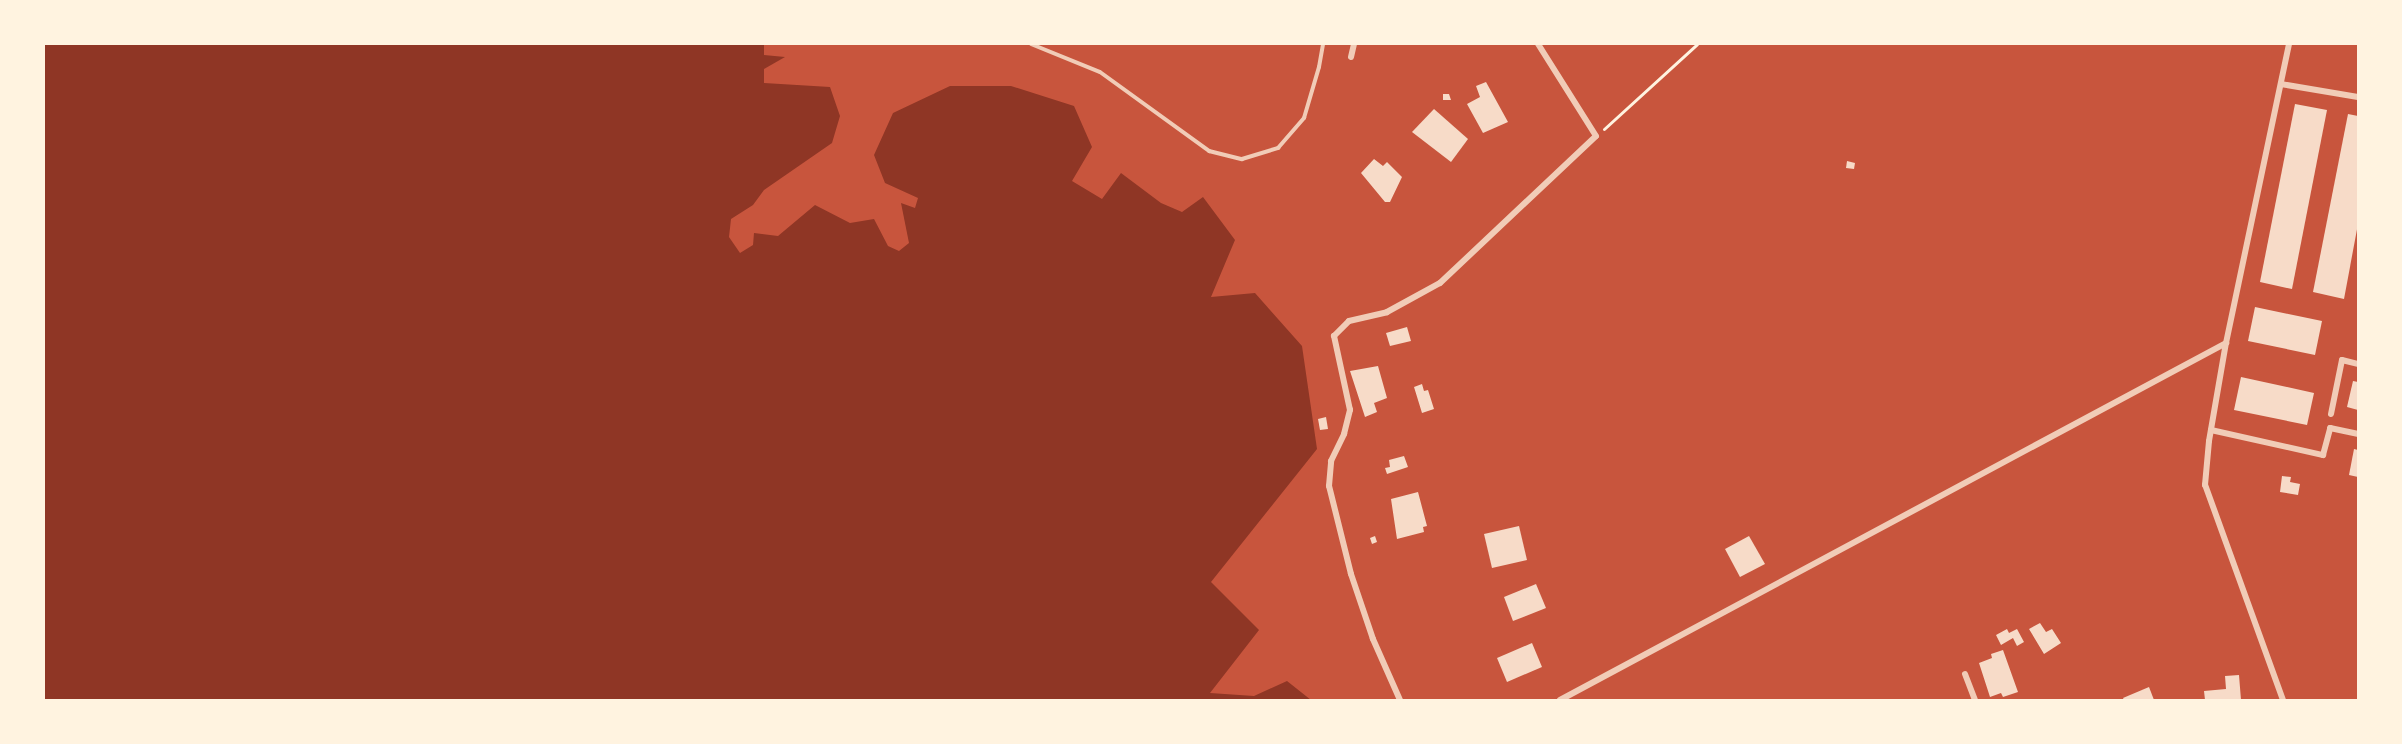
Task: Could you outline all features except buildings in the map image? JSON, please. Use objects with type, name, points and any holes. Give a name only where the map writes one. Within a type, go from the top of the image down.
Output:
[{"type":"street","points":[[1351,57],[1354,44]]},
{"type":"street","points":[[1400,700],[1373,639],[1351,574],[1329,486],[1330,461],[1344,434],[1350,410],[1334,336],[1349,321],[1387,312],[1440,284],[1596,136],[1538,44]]},
{"type":"street","points":[[2283,700],[2205,485],[2211,430],[2226,343],[2289,44]]},
{"type":"street","points":[[2281,84],[2358,98]]},
{"type":"street","points":[[1560,700],[2226,343]]},
{"type":"street","points":[[2331,414],[2342,360],[2358,364]]},
{"type":"street","points":[[2211,430],[2322,455],[2330,428],[2358,434]]},
{"type":"street","points":[[1965,674],[1975,700]]},
{"type":"lane","points":[[1030,44],[1100,72],[1209,151],[1242,159],[1278,148],[1304,118],[1319,67],[1323,44]]},
{"type":"path","points":[[1596,136],[1696,44]]},
{"type":"shaded area","points":[[44,44],[764,44],[764,55],[785,57],[764,69],[764,83],[830,87],[840,116],[832,143],[764,190],[753,205],[731,219],[729,237],[740,253],[753,245],[754,233],[778,236],[815,205],[850,223],[874,219],[888,246],[899,251],[909,243],[901,203],[915,208],[918,198],[885,183],[874,155],[893,113],[950,86],[1011,86],[1074,106],[1092,147],[1072,181],[1102,199],[1121,173],[1161,203],[1182,212],[1203,197],[1235,240],[1211,297],[1255,293],[1302,346],[1317,449],[1211,582],[1259,630],[1210,693],[1254,696],[1287,681],[1311,700],[44,700]]}]
